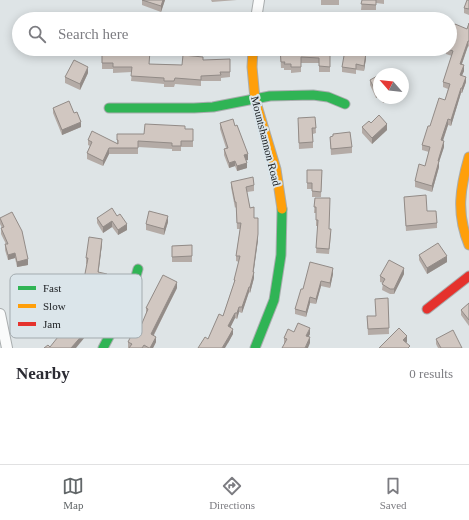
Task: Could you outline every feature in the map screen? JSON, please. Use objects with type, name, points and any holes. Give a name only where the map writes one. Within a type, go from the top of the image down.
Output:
[{"type":"street","points":[[257,12],[259,0]]},
{"type":"street","name":"Mountshannon Road","points":[[252,56],[255,98],[276,169],[282,213],[281,255],[274,300],[255,348]]},
{"type":"street","points":[[109,108],[194,108],[270,96],[313,95],[328,97],[345,104]]},
{"type":"street","points":[[469,157],[462,180],[460,208],[464,233],[469,245]]},
{"type":"street","points":[[137,274],[138,269]]},
{"type":"street","points":[[426,309],[469,276]]},
{"type":"street","points":[[0,314],[8,348]]},
{"type":"street","points":[[103,348],[108,338]]},
{"type":"building","points":[[142,0],[163,0],[161,6]]},
{"type":"building","points":[[362,0],[376,0],[376,5],[361,4]]},
{"type":"building","points":[[467,0],[469,0],[469,9],[464,8]]},
{"type":"building","points":[[469,23],[469,41],[460,64],[464,65],[460,75],[466,77],[451,120],[448,119],[441,140],[444,141],[432,186],[415,181],[419,164],[425,166],[430,147],[422,145],[439,98],[445,100],[450,84],[443,82],[451,56],[457,56],[457,25],[467,29]]},
{"type":"building","points":[[102,56],[150,56],[149,64],[182,65],[183,56],[193,56],[203,57],[203,60],[230,59],[230,72],[220,72],[221,75],[201,76],[201,80],[175,78],[174,81],[164,81],[164,78],[131,76],[132,67],[113,67],[113,63],[102,63]]},
{"type":"building","points":[[281,56],[330,56],[330,67],[319,66],[319,58],[301,57],[301,67],[291,67],[291,64],[284,64],[285,62],[281,62]]},
{"type":"building","points":[[344,56],[366,56],[364,66],[356,64],[356,69],[342,67]]},
{"type":"building","points":[[74,60],[88,67],[80,84],[65,77]]},
{"type":"building","points":[[373,78],[373,86],[370,80]]},
{"type":"building","points":[[69,101],[74,113],[77,112],[81,122],[62,130],[53,108]]},
{"type":"building","points":[[379,115],[387,124],[372,138],[362,127],[369,121],[371,123]]},
{"type":"building","points":[[315,117],[316,128],[312,128],[313,142],[299,143],[298,118]]},
{"type":"building","points":[[233,119],[235,126],[237,125],[248,154],[244,155],[247,163],[237,166],[235,161],[229,163],[224,149],[228,148],[220,123]]},
{"type":"building","points":[[145,124],[185,126],[185,129],[193,129],[193,141],[181,141],[181,146],[172,146],[172,143],[138,141],[138,148],[109,148],[103,161],[87,153],[92,142],[88,140],[92,131],[118,144],[117,134],[144,134]]},
{"type":"building","points":[[350,132],[352,147],[331,149],[330,137],[333,136],[333,134]]},
{"type":"building","points":[[307,170],[322,170],[321,192],[312,191],[312,183],[307,183]]},
{"type":"building","points":[[253,177],[254,185],[246,187],[250,208],[254,207],[254,218],[258,218],[254,272],[250,287],[242,307],[239,307],[237,313],[235,313],[228,326],[233,329],[222,348],[198,348],[205,337],[208,339],[219,314],[223,316],[235,280],[240,256],[236,256],[241,223],[237,223],[236,202],[231,182]]},
{"type":"building","points":[[426,195],[427,211],[436,211],[437,223],[406,226],[404,197]]},
{"type":"building","points":[[315,198],[330,198],[329,229],[331,229],[329,249],[316,248],[318,220],[316,220],[316,207],[314,207]]},
{"type":"building","points":[[112,208],[117,216],[120,214],[127,224],[118,230],[112,221],[103,227],[97,218]]},
{"type":"building","points":[[149,211],[168,216],[164,229],[146,224]]},
{"type":"building","points":[[12,212],[22,231],[28,259],[17,262],[15,253],[8,255],[5,244],[8,244],[1,228],[4,227],[0,218]]},
{"type":"building","points":[[89,237],[102,239],[98,272],[107,274],[85,274],[88,258],[86,258]]},
{"type":"building","points":[[438,243],[447,256],[427,268],[419,255]]},
{"type":"building","points":[[192,245],[192,256],[172,257],[172,246]]},
{"type":"building","points":[[389,260],[404,268],[394,289],[390,289],[382,284],[385,279],[380,276]]},
{"type":"building","points":[[310,262],[333,268],[330,283],[321,281],[316,299],[310,297],[306,312],[295,309],[301,289],[303,289]]},
{"type":"building","points":[[163,275],[177,282],[151,334],[156,337],[150,348],[144,345],[142,348],[129,348],[132,344],[128,342],[130,338],[142,338],[142,323],[148,309],[146,308]]},
{"type":"building","points":[[388,298],[389,328],[368,329],[367,316],[376,316],[375,299]]},
{"type":"building","points":[[469,303],[469,320],[461,310]]},
{"type":"building","points":[[298,323],[310,328],[306,336],[310,337],[305,348],[282,348],[287,339],[284,338],[288,329],[294,332]]},
{"type":"building","points":[[399,328],[407,336],[403,340],[410,346],[408,348],[379,348]]},
{"type":"building","points":[[453,330],[462,348],[441,348],[436,339]]},
{"type":"building","points":[[57,338],[80,338],[71,348],[44,348],[48,345],[50,347]]},
{"type":"traffic: fast","points":[[109,108],[213,107],[270,96],[313,95],[328,97],[345,104]]},
{"type":"traffic: fast","points":[[255,348],[274,300],[281,255],[282,209]]},
{"type":"traffic: fast","points":[[137,274],[138,269]]},
{"type":"traffic: fast","points":[[103,348],[108,338]]},
{"type":"traffic: slow","points":[[253,56],[252,67],[255,99],[276,169],[282,209]]},
{"type":"traffic: slow","points":[[469,157],[463,179],[461,201],[462,223],[469,245]]},
{"type":"traffic: jam","points":[[427,309],[469,276]]}]
